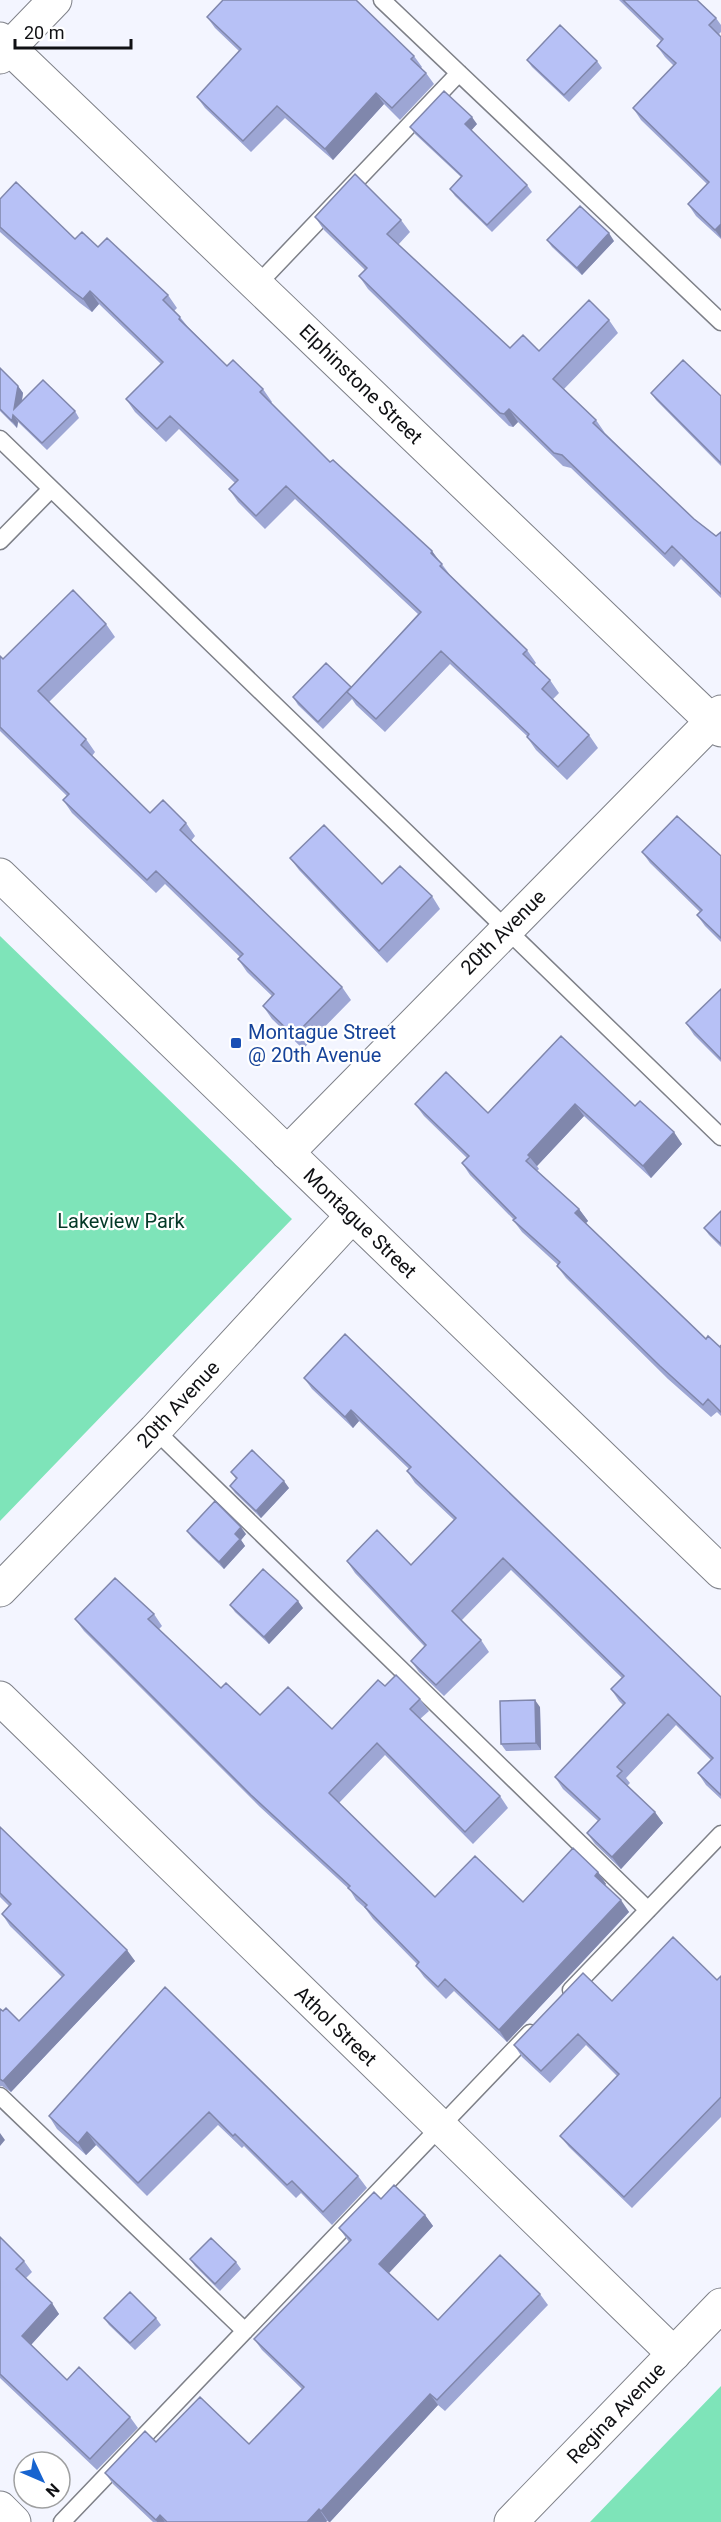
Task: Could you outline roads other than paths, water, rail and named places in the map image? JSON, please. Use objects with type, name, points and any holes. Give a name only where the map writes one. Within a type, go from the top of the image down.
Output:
[{"type":"street","points":[[3,47],[55,0]]},
{"type":"street","name":"Elphinstone Street","points":[[3,47],[718,721]]},
{"type":"street","name":"20th Avenue","points":[[287,1153],[506,928],[718,721]]},
{"type":"street","name":"Montague Street","points":[[0,875],[721,1572]]},
{"type":"street","name":"20th Avenue","points":[[0,1590],[154,1430],[352,1216]]},
{"type":"street","name":"Athol Street","points":[[0,1698],[674,2354]]},
{"type":"street","name":"Regina Avenue","points":[[511,2522],[721,2305]]},
{"type":"street","points":[[0,2508],[14,2522]]},
{"type":"lane","points":[[382,0],[721,322]]},
{"type":"lane","points":[[257,285],[459,73]]},
{"type":"lane","points":[[0,439],[721,1137]]},
{"type":"lane","points":[[0,541],[51,489]]},
{"type":"lane","points":[[154,1430],[648,1910]]},
{"type":"lane","points":[[560,2002],[721,1834]]},
{"type":"lane","points":[[62,2522],[544,2019]]},
{"type":"lane","points":[[0,2096],[245,2331]]},
{"type":"place","name":"Montague Street @ 20th Avenue","points":[[236,1043]]},
{"type":"park label","name":"Lakeview Park","points":[[121,1221]]}]
